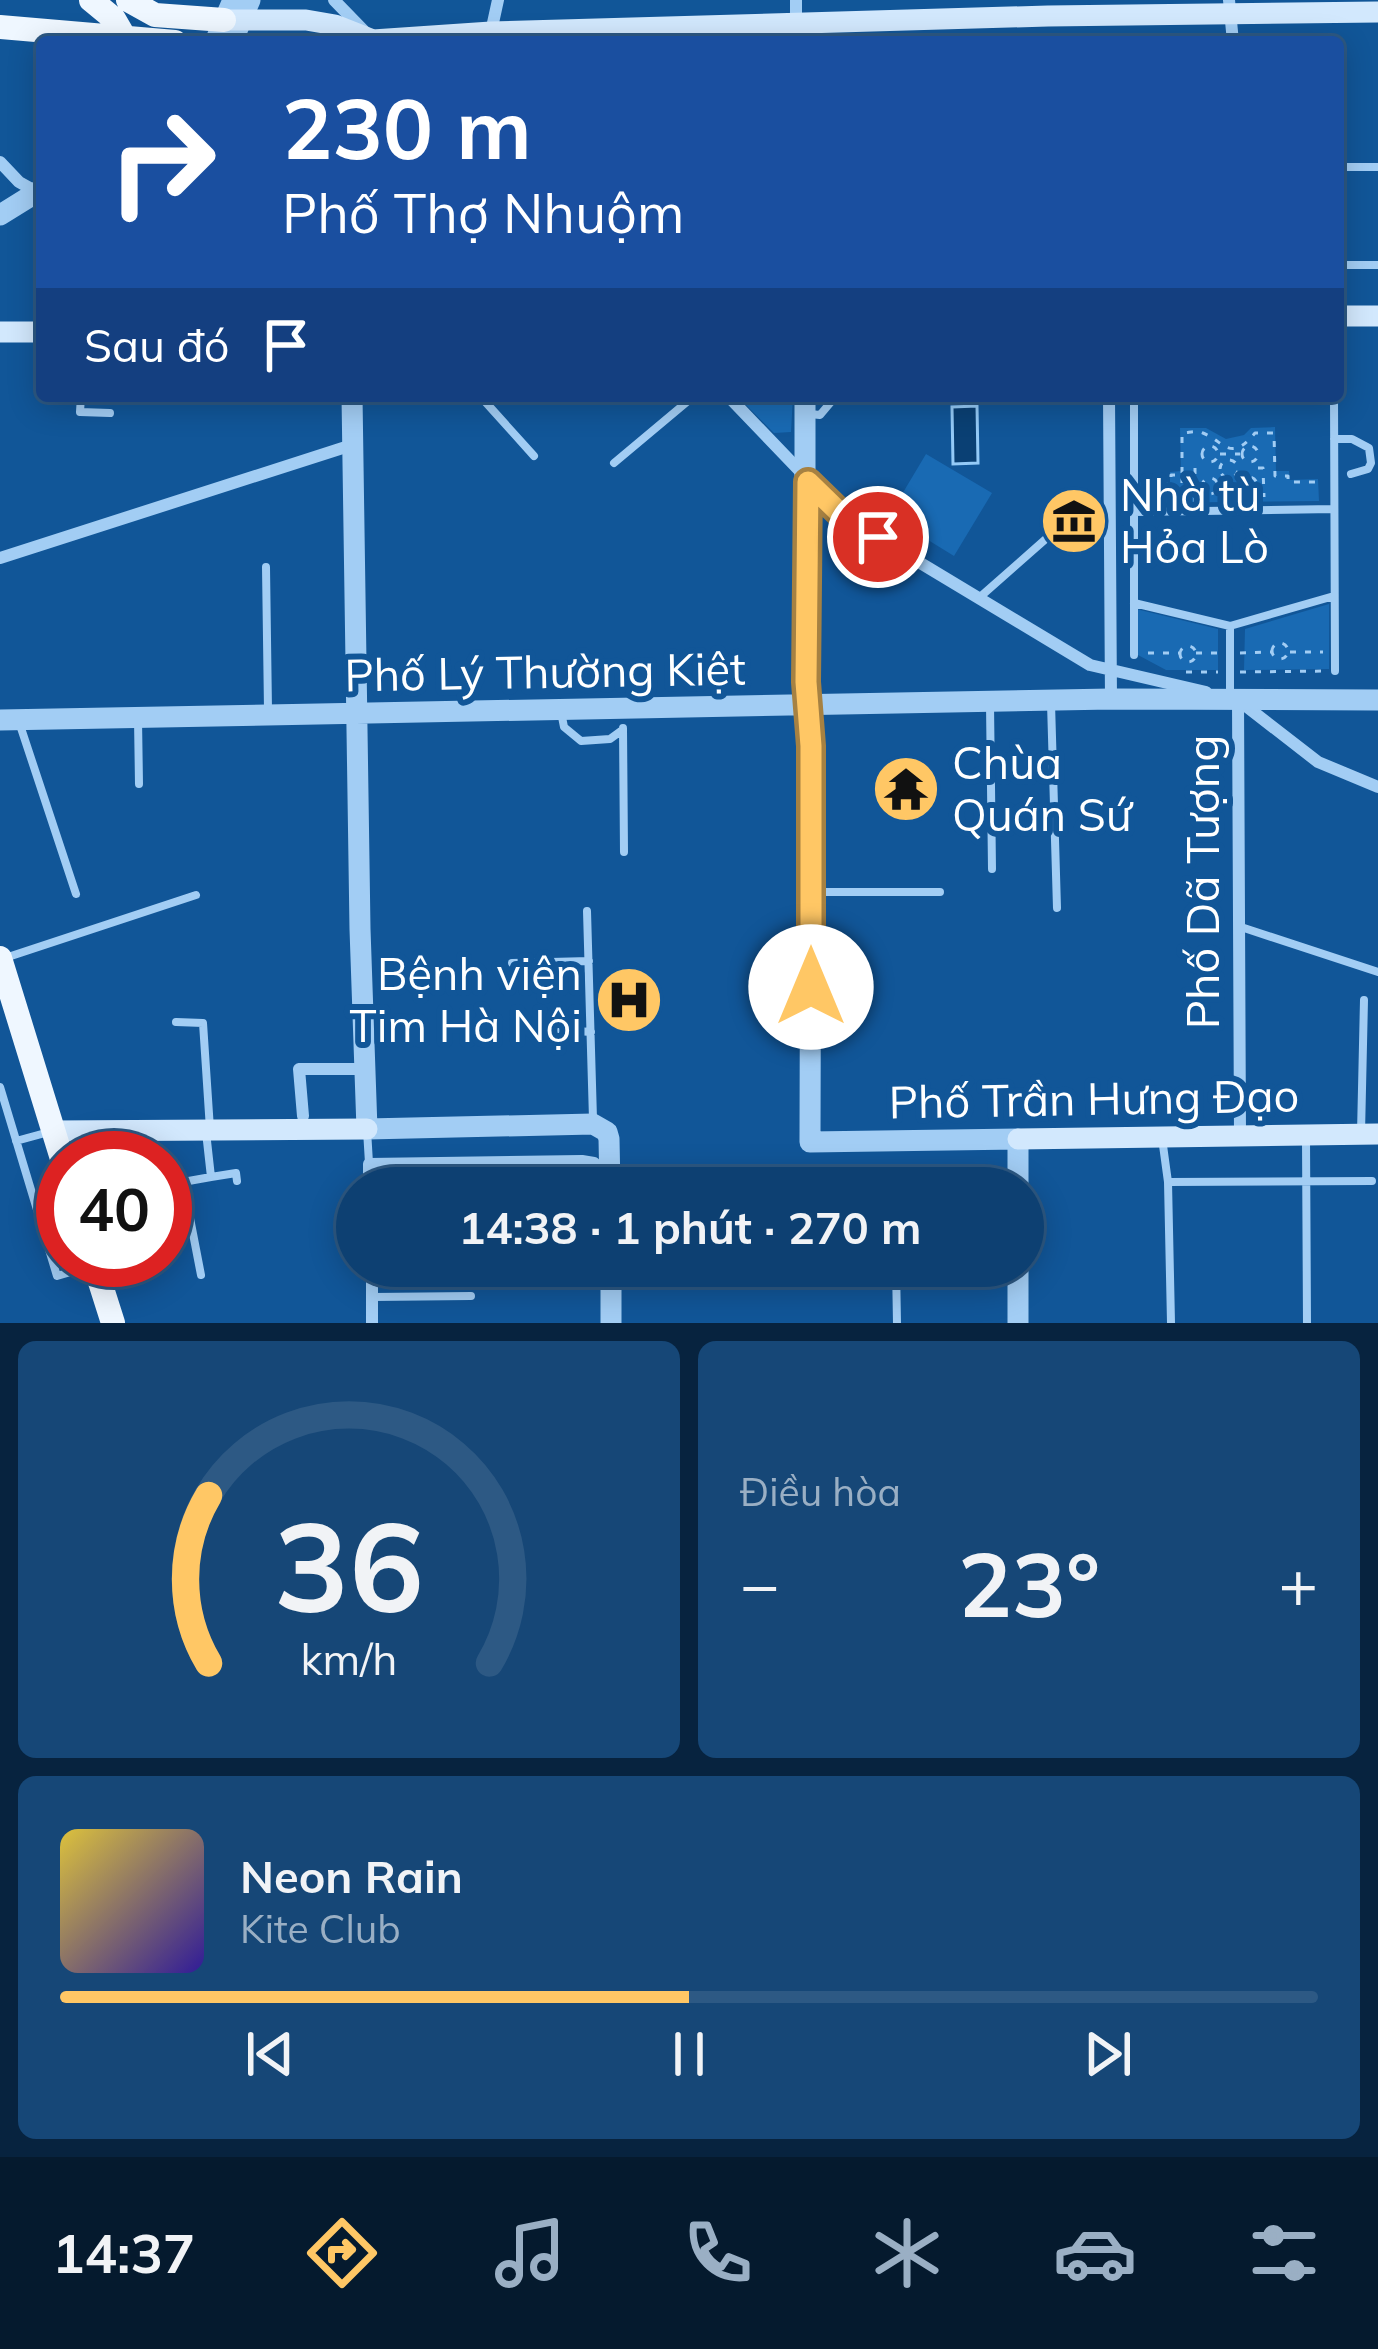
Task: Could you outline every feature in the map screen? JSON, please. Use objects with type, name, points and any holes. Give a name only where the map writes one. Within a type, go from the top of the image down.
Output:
[{"type":"main road","points":[[91,0],[114,19],[124,36]]},
{"type":"main road","points":[[128,0],[155,14],[184,20],[306,20],[362,36]]},
{"type":"main road","points":[[439,36],[491,32],[796,34],[1230,7],[1377,8]]},
{"type":"main road","points":[[138,36],[184,20]]},
{"type":"main road","points":[[0,27],[87,36]]},
{"type":"main road","points":[[1344,316],[1378,316]]},
{"type":"main road","points":[[0,332],[36,332]]},
{"type":"main road","points":[[0,959],[8,1008],[53,1131]]},
{"type":"main road","points":[[192,1131],[367,1129]]},
{"type":"main road","name":"Phố Trần Hưng Đạo","points":[[1018,1139],[1369,1134]]},
{"type":"main road","points":[[101,1287],[112,1323]]},
{"type":"street","points":[[334,0],[369,36]]},
{"type":"street","points":[[491,32],[498,0]]},
{"type":"street","points":[[796,0],[796,34]]},
{"type":"street","points":[[0,162],[19,182],[36,189]]},
{"type":"street","points":[[0,215],[36,193]]},
{"type":"street","points":[[352,402],[367,1129],[600,1128],[607,1167]]},
{"type":"street","points":[[734,402],[844,517],[1090,665],[1232,699],[1318,762],[1378,787]]},
{"type":"street","points":[[1109,402],[1111,699]]},
{"type":"street","points":[[806,405],[811,892]]},
{"type":"street","points":[[0,558],[352,445]]},
{"type":"street","name":"Phố Lý Thường Kiệt","points":[[9,720],[561,710],[624,719],[808,706],[1111,699],[1378,700]]},
{"type":"street","name":"Phố Dã Tượng","points":[[1232,699],[1240,1136]]},
{"type":"street","name":"Phố Trần Hưng Đạo","points":[[811,892],[811,1142],[1018,1139]]},
{"type":"street","points":[[303,1116],[299,1069],[364,1069]]},
{"type":"street","points":[[1018,1139],[1018,1167]]},
{"type":"street","points":[[369,1164],[588,1161],[601,1167]]},
{"type":"street","points":[[372,1287],[372,1323]]},
{"type":"street","points":[[610,1287],[611,1323]]},
{"type":"street","points":[[1018,1287],[1018,1323]]},
{"type":"lane","points":[[1344,167],[1378,167]]},
{"type":"lane","points":[[1344,265],[1378,265]]},
{"type":"lane","points":[[81,402],[80,412],[110,413]]},
{"type":"lane","points":[[485,402],[534,456]]},
{"type":"lane","points":[[614,463],[687,402]]},
{"type":"lane","points":[[806,405],[820,415],[831,402]]},
{"type":"lane","points":[[1134,402],[1134,654]]},
{"type":"lane","points":[[1334,402],[1335,670]]},
{"type":"lane","points":[[1334,439],[1369,448],[1372,463],[1368,469],[1351,474]]},
{"type":"lane","points":[[1134,512],[1334,509]]},
{"type":"lane","points":[[980,597],[1051,530]]},
{"type":"lane","points":[[266,567],[268,715]]},
{"type":"lane","points":[[1134,603],[1230,626],[1334,596]]},
{"type":"lane","points":[[1230,626],[1232,699]]},
{"type":"lane","points":[[1051,701],[1057,908]]},
{"type":"lane","points":[[991,703],[992,869]]},
{"type":"lane","points":[[138,719],[139,784]]},
{"type":"lane","points":[[624,719],[624,853]]},
{"type":"lane","points":[[9,720],[76,894]]},
{"type":"lane","points":[[811,892],[940,892]]},
{"type":"lane","points":[[0,959],[196,895]]},
{"type":"lane","points":[[587,911],[590,1032],[600,1128]]},
{"type":"lane","points":[[1239,927],[1378,972]]},
{"type":"lane","points":[[512,963],[589,961]]},
{"type":"lane","points":[[1364,1000],[1369,1134]]},
{"type":"lane","points":[[176,1022],[202,1023],[212,1177]]},
{"type":"lane","points":[[535,1028],[590,1032]]},
{"type":"lane","points":[[0,1087],[36,1207]]},
{"type":"lane","points":[[367,1129],[369,1164]]},
{"type":"lane","points":[[1306,1135],[1307,1323]]},
{"type":"lane","points":[[16,1141],[36,1136]]},
{"type":"lane","points":[[1162,1137],[1168,1182],[1171,1323]]},
{"type":"lane","points":[[201,1275],[183,1182],[236,1174],[237,1180]]},
{"type":"lane","points":[[1168,1182],[1372,1180]]},
{"type":"lane","points":[[896,1287],[897,1323]]},
{"type":"lane","points":[[372,1297],[471,1296]]},
{"type":"path","points":[[1182,511],[1182,433],[1203,433],[1229,454],[1238,470],[1230,482],[1230,510]]},
{"type":"path","points":[[1241,454],[1255,433],[1274,433],[1275,476],[1288,476],[1288,482],[1334,482]]},
{"type":"path","points":[[1196,511],[1198,468],[1215,460],[1215,445]]},
{"type":"path","points":[[1206,461],[1202,451],[1215,445]]},
{"type":"path","points":[[1230,482],[1220,470],[1229,454],[1245,446],[1257,451],[1253,462]]},
{"type":"path","points":[[1218,454],[1241,454]]},
{"type":"path","points":[[1241,454],[1263,468],[1264,510]]},
{"type":"path","points":[[1182,468],[1198,468]]},
{"type":"path","points":[[1198,468],[1206,478]]},
{"type":"path","points":[[1254,477],[1258,468]]},
{"type":"path","points":[[1134,484],[1171,484],[1171,476],[1182,476]]},
{"type":"path","points":[[1241,485],[1245,478],[1254,477]]},
{"type":"path","points":[[1206,478],[1205,492],[1213,493],[1218,485],[1230,482],[1254,491],[1258,484],[1254,477]]},
{"type":"path","points":[[1206,478],[1214,478],[1218,485]]},
{"type":"path","points":[[1182,485],[1195,485]]},
{"type":"path","points":[[1272,652],[1278,643],[1278,612]]},
{"type":"path","points":[[1190,616],[1189,645],[1196,653],[1272,652],[1280,659]]},
{"type":"path","points":[[1278,643],[1287,646],[1288,652]]},
{"type":"path","points":[[1134,654],[1180,653],[1189,645]]},
{"type":"path","points":[[1279,671],[1280,659],[1288,652],[1334,651]]},
{"type":"path","points":[[1180,653],[1189,662]]},
{"type":"path","points":[[1189,672],[1196,653]]},
{"type":"shaded area","points":[[743,402],[793,402],[791,432],[774,433]]},
{"type":"shaded area","points":[[977,406],[978,463],[953,464],[952,407]]},
{"type":"shaded area","points":[[1275,427],[1276,471],[1289,471],[1290,480],[1318,479],[1319,501],[1141,503],[1140,482],[1170,482],[1170,472],[1181,471],[1180,428],[1206,428],[1226,439],[1251,428]]},
{"type":"shaded area","points":[[926,454],[992,493],[954,556],[889,516]]},
{"type":"shaded area","points":[[1329,604],[1329,669],[1244,670],[1245,629]]},
{"type":"shaded area","points":[[1136,609],[1218,629],[1218,670],[1166,670],[1138,655]]},
{"type":"place","name":"Nhà tù Hỏa Lò","points":[[1074,521]]},
{"type":"place","name":"Chùa Quán Sứ","points":[[906,789]]},
{"type":"place","name":"Bệnh viện Tim Hà Nội","points":[[629,1000]]},
{"type":"route","points":[[811,987],[808,482],[844,517],[878,537]]}]
